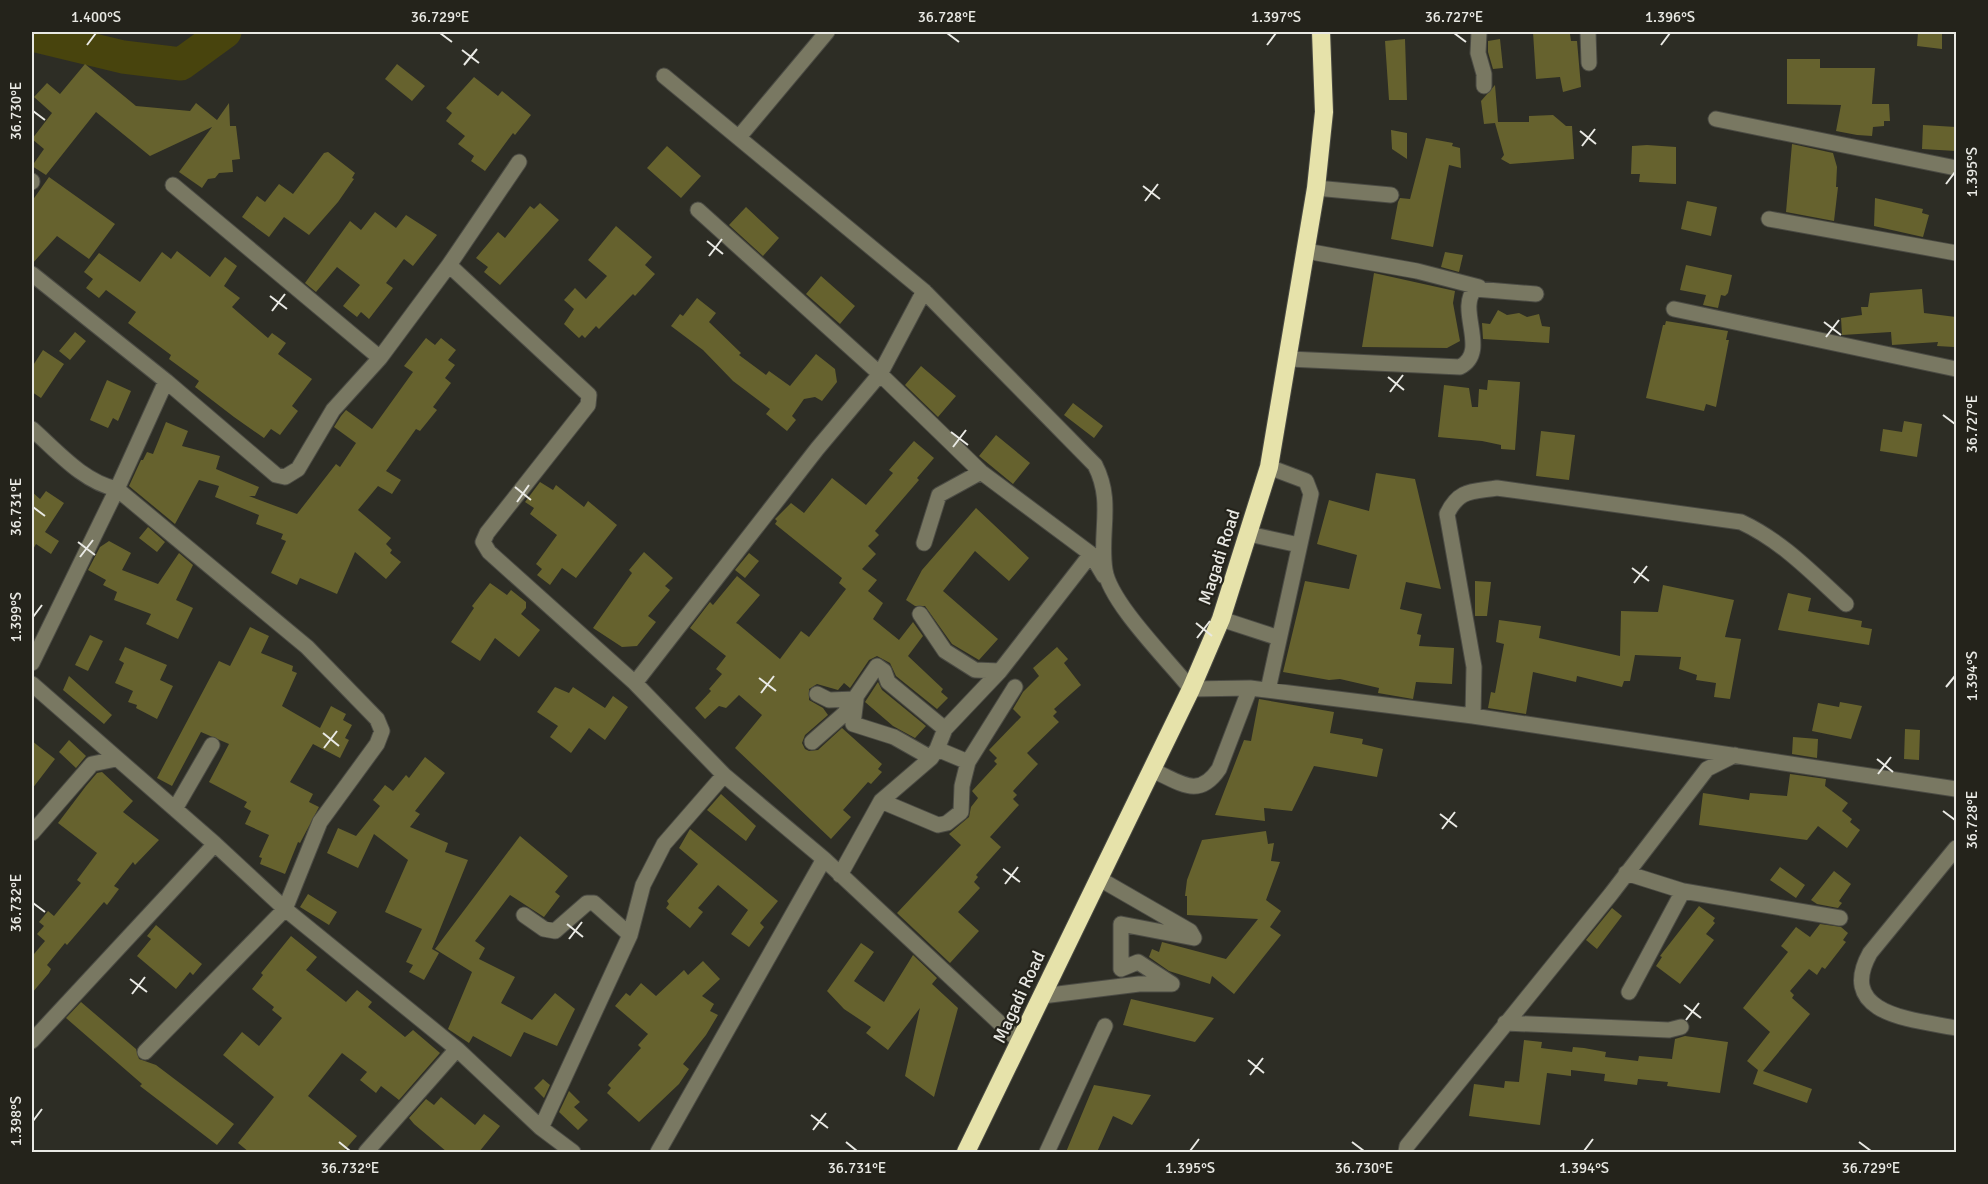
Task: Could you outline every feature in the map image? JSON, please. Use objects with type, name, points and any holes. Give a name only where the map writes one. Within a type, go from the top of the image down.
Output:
[{"type":"highway","name":"Magadi Road","points":[[966,1152],[1191,689],[1221,619],[1249,534],[1269,467],[1316,188],[1324,112],[1320,32]]},
{"type":"street","points":[[739,137],[827,32]]},
{"type":"street","points":[[1479,32],[1478,53],[1484,74],[1484,86]]},
{"type":"street","points":[[1588,32],[1589,63]]},
{"type":"street","points":[[664,76],[924,291],[1095,465],[1104,482],[1105,568],[1108,584]]},
{"type":"street","points":[[1716,119],[1956,168]]},
{"type":"street","points":[[32,274],[166,381],[276,475],[285,477],[298,469],[333,410],[380,358],[449,265],[519,162]]},
{"type":"street","points":[[173,186],[380,358]]},
{"type":"street","points":[[1316,188],[1391,195]]},
{"type":"street","points":[[698,210],[880,374],[981,472],[1091,554],[1123,606],[1191,689],[1250,688],[1473,716],[1956,789]]},
{"type":"street","points":[[1769,219],[1956,253]]},
{"type":"street","points":[[1306,251],[1417,271],[1479,287],[1536,294]]},
{"type":"street","points":[[449,265],[589,395],[588,405],[487,533],[483,542],[489,552],[636,683],[724,775],[824,859],[1020,1042]]},
{"type":"street","points":[[1289,359],[1460,367],[1466,364],[1473,353],[1470,299],[1472,292],[1479,287]]},
{"type":"street","points":[[636,683],[817,449],[880,374],[924,291]]},
{"type":"street","points":[[1674,309],[1956,369]]},
{"type":"street","points":[[32,663],[117,489],[166,381]]},
{"type":"street","points":[[32,429],[99,486],[117,489],[307,647],[377,719],[382,731],[377,744],[320,822],[285,909],[145,1052]]},
{"type":"street","points":[[1268,690],[1311,494],[1306,481],[1269,467]]},
{"type":"street","points":[[924,543],[939,495],[981,472]]},
{"type":"street","points":[[1473,716],[1474,667],[1447,514],[1455,499],[1467,493],[1497,488],[1741,522],[1767,534],[1846,604]]},
{"type":"street","points":[[1249,534],[1299,545]]},
{"type":"street","points":[[840,874],[881,801],[934,754],[945,729],[1000,671],[1091,554]]},
{"type":"street","points":[[920,614],[945,651],[975,670],[1000,671]]},
{"type":"street","points":[[1221,619],[1279,638]]},
{"type":"street","points":[[812,742],[856,699],[877,666],[884,671],[888,682],[945,729]]},
{"type":"street","points":[[32,684],[215,843],[285,909],[457,1049],[541,1128],[573,1152]]},
{"type":"street","points":[[881,801],[938,825],[947,823],[961,812],[962,786],[968,762],[1015,687]]},
{"type":"street","points":[[1152,770],[1190,786],[1202,786],[1211,780],[1219,769],[1250,688]]},
{"type":"street","points":[[817,694],[829,700],[856,699]]},
{"type":"street","points":[[856,699],[853,724],[894,737],[934,754],[968,762]]},
{"type":"street","points":[[175,809],[212,745]]},
{"type":"street","points":[[1406,1152],[1407,1146],[1707,769],[1735,755]]},
{"type":"street","points":[[32,833],[92,764],[116,759]]},
{"type":"street","points":[[541,1128],[630,935],[643,885],[664,844],[724,775]]},
{"type":"street","points":[[32,1041],[215,843]]},
{"type":"street","points":[[1956,848],[1870,953],[1864,963],[1862,979],[1863,990],[1871,1002],[1883,1011],[1899,1017],[1956,1028]]},
{"type":"street","points":[[658,1152],[824,859]]},
{"type":"street","points":[[1626,873],[1683,891],[1840,918]]},
{"type":"street","points":[[1042,996],[1139,984],[1172,984],[1138,962],[1121,969],[1121,924],[1194,938],[1190,931],[1098,878]]},
{"type":"street","points":[[1629,992],[1683,891]]},
{"type":"street","points":[[524,915],[544,929],[555,931],[587,903],[594,903],[630,935]]},
{"type":"street","points":[[1505,1023],[1669,1030],[1681,1027]]},
{"type":"street","points":[[1047,1152],[1105,1026]]},
{"type":"street","points":[[366,1152],[457,1049]]},
{"type":"building","points":[[1533,32],[1565,32],[1565,34],[1570,34],[1571,41],[1577,41],[1581,87],[1563,92],[1560,77],[1536,79]]},
{"type":"building","points":[[1918,32],[1942,32],[1942,49],[1917,46]]},
{"type":"building","points":[[1405,39],[1407,100],[1389,100],[1385,41]]},
{"type":"building","points":[[1500,39],[1503,68],[1493,69],[1488,52],[1488,41]]},
{"type":"building","points":[[1787,59],[1820,59],[1820,68],[1875,68],[1872,104],[1889,104],[1890,121],[1884,121],[1884,126],[1873,127],[1872,136],[1857,135],[1836,131],[1841,105],[1787,104]]},
{"type":"building","points":[[85,64],[136,106],[190,111],[196,103],[217,120],[229,103],[230,126],[236,126],[240,159],[232,160],[233,172],[219,173],[215,178],[208,179],[202,188],[179,172],[212,127],[150,156],[96,112],[46,175],[32,166],[44,149],[32,139],[52,113],[34,97],[47,83],[60,94]]},
{"type":"building","points":[[397,64],[425,86],[412,101],[385,79]]},
{"type":"building","points":[[474,77],[498,96],[502,91],[531,115],[515,135],[513,133],[485,171],[471,161],[474,156],[458,144],[465,136],[446,121],[452,113],[446,108]]},
{"type":"building","points":[[1495,85],[1498,122],[1529,122],[1529,116],[1553,115],[1566,126],[1572,126],[1574,159],[1510,164],[1501,159],[1504,155],[1495,123],[1484,124],[1481,101]]},
{"type":"building","points":[[1923,125],[1956,127],[1956,151],[1922,149]]},
{"type":"building","points":[[1391,130],[1407,133],[1407,159],[1392,149]]},
{"type":"building","points":[[1426,138],[1453,143],[1452,146],[1460,148],[1461,168],[1449,165],[1433,247],[1391,239],[1398,202],[1400,198],[1410,199]]},
{"type":"building","points":[[1792,144],[1833,153],[1837,167],[1836,187],[1838,187],[1834,221],[1786,212]]},
{"type":"building","points":[[667,146],[701,176],[681,198],[647,168]]},
{"type":"building","points":[[1632,146],[1676,147],[1676,184],[1639,182],[1640,174],[1631,174]]},
{"type":"building","points":[[328,152],[355,173],[352,178],[354,179],[338,202],[309,235],[284,217],[269,237],[242,217],[257,196],[265,202],[279,184],[293,194],[324,153]]},
{"type":"building","points":[[49,177],[115,224],[89,259],[57,236],[32,264],[32,201]]},
{"type":"building","points":[[1875,198],[1923,209],[1922,213],[1929,215],[1923,237],[1874,226]]},
{"type":"building","points":[[1687,201],[1717,207],[1711,236],[1681,229]]},
{"type":"building","points":[[540,203],[559,220],[500,285],[484,272],[488,267],[476,258],[498,232],[505,238],[530,206],[534,209]]},
{"type":"building","points":[[746,207],[779,238],[763,256],[729,225]]},
{"type":"building","points":[[375,212],[396,228],[406,215],[437,235],[413,266],[404,259],[386,283],[393,288],[369,319],[361,312],[357,317],[343,306],[360,285],[337,267],[316,292],[305,283],[350,221],[361,230]]},
{"type":"building","points":[[616,226],[652,257],[645,265],[655,274],[599,329],[596,326],[585,338],[582,335],[579,338],[564,324],[574,309],[564,300],[575,288],[586,299],[607,276],[588,260]]},
{"type":"building","points":[[177,251],[210,277],[225,257],[237,266],[224,286],[240,298],[232,307],[268,338],[272,333],[286,343],[278,354],[312,379],[292,406],[298,411],[280,435],[271,429],[264,438],[234,417],[195,387],[199,381],[169,359],[171,355],[128,323],[136,312],[106,290],[99,298],[86,288],[93,279],[84,272],[99,253],[140,282],[162,252],[171,259]]},
{"type":"building","points":[[1445,252],[1463,255],[1459,272],[1441,267]]},
{"type":"building","points":[[1686,265],[1732,275],[1728,293],[1725,296],[1721,295],[1718,308],[1703,305],[1706,295],[1680,290]]},
{"type":"building","points":[[1374,273],[1455,291],[1453,303],[1460,341],[1447,348],[1362,347]]},
{"type":"building","points":[[821,276],[855,306],[840,324],[806,294]]},
{"type":"building","points":[[1922,289],[1924,313],[1956,317],[1954,347],[1937,346],[1938,342],[1892,345],[1891,332],[1842,335],[1841,318],[1862,315],[1861,307],[1868,307],[1870,293]]},
{"type":"building","points":[[697,298],[716,313],[709,322],[741,353],[739,355],[766,375],[769,371],[790,386],[816,354],[835,369],[837,382],[822,401],[815,397],[804,399],[792,416],[796,420],[787,431],[766,414],[770,409],[733,381],[703,350],[671,326],[680,314],[683,316]]},
{"type":"building","points":[[1498,310],[1507,315],[1519,313],[1527,317],[1539,314],[1542,326],[1550,327],[1549,343],[1483,339],[1482,323],[1490,324]]},
{"type":"building","points":[[1666,321],[1728,331],[1726,340],[1729,340],[1716,407],[1706,404],[1704,411],[1646,398],[1663,325]]},
{"type":"building","points":[[75,332],[86,341],[70,360],[59,351]]},
{"type":"building","points":[[426,338],[435,345],[441,338],[456,350],[448,360],[455,365],[445,378],[451,383],[433,407],[437,410],[420,431],[416,429],[386,471],[401,480],[392,494],[378,486],[358,510],[391,538],[386,544],[392,550],[390,553],[401,562],[386,579],[355,552],[337,594],[300,578],[297,585],[271,573],[286,541],[281,539],[283,534],[256,524],[259,515],[215,497],[219,486],[199,480],[175,524],[129,486],[147,452],[153,454],[166,422],[188,431],[182,446],[220,456],[216,469],[259,487],[255,496],[249,496],[297,514],[336,464],[340,467],[356,443],[334,427],[341,416],[346,410],[372,429],[413,372],[404,366]]},
{"type":"building","points":[[43,350],[64,364],[41,398],[32,392],[32,367]]},
{"type":"building","points":[[921,366],[956,396],[938,417],[905,385]]},
{"type":"building","points":[[107,380],[131,391],[118,421],[113,418],[108,428],[90,420]]},
{"type":"building","points":[[1488,380],[1520,382],[1515,450],[1501,449],[1501,445],[1482,441],[1438,437],[1444,385],[1469,388],[1472,407],[1478,407],[1479,389],[1487,390]]},
{"type":"building","points":[[1073,403],[1103,426],[1094,438],[1064,415]]},
{"type":"building","points":[[1904,421],[1922,424],[1917,457],[1880,451],[1883,429],[1902,432]]},
{"type":"building","points":[[1541,431],[1575,435],[1569,480],[1536,476]]},
{"type":"building","points":[[996,435],[1030,463],[1013,484],[979,456]]},
{"type":"building","points":[[914,441],[934,458],[917,478],[919,480],[875,531],[879,535],[868,546],[876,554],[862,569],[877,580],[868,591],[883,603],[873,619],[899,640],[913,622],[923,636],[908,656],[943,689],[941,692],[948,698],[937,709],[896,676],[890,663],[877,656],[869,660],[850,688],[844,683],[838,690],[817,684],[809,689],[809,700],[823,708],[828,715],[805,735],[802,743],[805,749],[818,750],[842,728],[882,764],[878,769],[882,772],[871,784],[868,782],[843,810],[851,817],[831,839],[735,748],[762,715],[739,695],[726,708],[719,706],[705,719],[695,708],[711,691],[709,689],[722,674],[716,669],[726,656],[690,628],[710,602],[713,605],[737,576],[760,595],[736,623],[780,659],[801,631],[809,637],[846,589],[839,583],[842,578],[775,524],[777,521],[775,519],[791,503],[804,513],[832,478],[866,505],[893,473],[889,470]]},
{"type":"building","points":[[1376,473],[1415,479],[1441,589],[1406,582],[1400,609],[1422,614],[1417,634],[1421,635],[1419,646],[1454,648],[1452,684],[1416,682],[1413,699],[1378,693],[1379,688],[1340,679],[1329,680],[1283,672],[1305,581],[1349,589],[1357,555],[1317,544],[1329,500],[1369,511]]},
{"type":"building","points":[[540,482],[553,490],[556,485],[584,507],[588,501],[617,525],[576,578],[562,568],[550,585],[537,575],[542,569],[536,564],[557,535],[530,514],[534,508],[525,502]]},
{"type":"building","points":[[46,491],[64,503],[45,532],[59,541],[51,554],[36,544],[32,551],[32,492],[40,499]]},
{"type":"building","points":[[976,508],[1029,558],[1009,581],[975,551],[943,591],[998,639],[979,660],[952,644],[925,606],[915,606],[906,600],[922,570]]},
{"type":"building","points":[[148,527],[165,542],[157,552],[139,538]]},
{"type":"building","points":[[109,541],[131,553],[122,570],[158,584],[179,553],[193,565],[176,600],[193,608],[178,639],[146,624],[151,614],[114,600],[117,592],[103,585],[106,580],[88,570],[100,547]]},
{"type":"building","points":[[644,552],[673,578],[665,586],[670,590],[648,616],[656,622],[637,646],[622,647],[593,628],[632,573],[629,570]]},
{"type":"building","points":[[749,553],[759,561],[745,578],[735,570]]},
{"type":"building","points":[[1475,581],[1491,582],[1487,616],[1475,616]]},
{"type":"building","points":[[490,583],[507,595],[511,590],[526,602],[526,608],[521,614],[540,630],[519,657],[495,638],[480,661],[451,642],[474,608],[472,606]]},
{"type":"building","points":[[1663,585],[1734,600],[1725,637],[1741,639],[1730,699],[1714,697],[1716,683],[1696,680],[1697,675],[1679,669],[1681,657],[1635,655],[1630,681],[1624,681],[1622,687],[1577,676],[1576,682],[1533,672],[1526,714],[1488,708],[1491,692],[1495,693],[1504,644],[1496,642],[1499,620],[1541,626],[1539,638],[1620,656],[1621,611],[1658,612]]},
{"type":"building","points":[[1788,593],[1811,598],[1808,611],[1862,621],[1861,627],[1872,629],[1869,645],[1778,630]]},
{"type":"building","points":[[250,627],[269,636],[261,653],[293,666],[292,671],[297,673],[282,706],[320,728],[331,706],[346,714],[343,720],[352,725],[345,738],[349,740],[340,758],[313,744],[290,782],[313,794],[309,802],[319,807],[300,843],[298,842],[285,874],[260,864],[262,858],[259,857],[269,835],[245,824],[251,811],[244,807],[247,802],[209,782],[229,744],[201,732],[172,786],[157,778],[219,661],[230,666]]},
{"type":"building","points":[[90,635],[103,641],[88,671],[75,665]]},
{"type":"building","points":[[125,647],[167,665],[160,680],[173,686],[157,719],[136,708],[137,705],[128,702],[133,691],[115,683],[124,663],[119,660]]},
{"type":"building","points":[[1057,647],[1068,659],[1064,663],[1081,685],[1054,709],[1057,712],[1053,716],[1059,722],[1027,753],[1038,764],[1013,791],[1017,795],[1013,799],[1019,805],[990,837],[1001,847],[976,875],[978,877],[974,882],[980,888],[958,912],[979,931],[950,963],[897,913],[961,845],[949,834],[969,817],[971,807],[978,798],[972,791],[997,764],[994,761],[997,758],[989,750],[1021,717],[1013,709],[1023,692],[1039,676],[1033,668]]},
{"type":"building","points":[[69,676],[112,715],[104,724],[63,690]]},
{"type":"building","points":[[878,682],[882,690],[926,726],[915,738],[893,726],[865,702]]},
{"type":"building","points":[[555,687],[569,693],[573,687],[605,708],[613,696],[628,707],[605,740],[589,728],[571,753],[550,737],[558,726],[537,712]]},
{"type":"building","points":[[1259,699],[1334,712],[1330,733],[1363,739],[1362,744],[1383,749],[1377,777],[1314,766],[1292,811],[1264,808],[1265,821],[1215,815],[1244,740],[1251,741]]},
{"type":"building","points":[[1840,702],[1862,706],[1851,739],[1812,731],[1818,703],[1839,707]]},
{"type":"building","points":[[1905,729],[1920,730],[1919,760],[1904,759]]},
{"type":"building","points":[[1793,737],[1818,739],[1817,758],[1792,754]]},
{"type":"building","points":[[69,740],[86,756],[76,768],[59,752]]},
{"type":"building","points":[[32,741],[55,759],[32,789]]},
{"type":"building","points":[[425,757],[445,773],[415,811],[420,814],[410,827],[448,843],[445,852],[468,860],[432,949],[439,953],[424,980],[409,972],[413,965],[406,962],[422,929],[385,912],[408,860],[374,834],[358,868],[327,853],[338,828],[356,836],[380,806],[373,800],[385,785],[393,791],[406,775],[409,778]]},
{"type":"building","points":[[102,772],[133,801],[123,812],[159,840],[135,865],[133,862],[114,886],[119,889],[107,905],[104,902],[67,945],[65,943],[47,965],[51,969],[49,973],[32,993],[32,952],[34,954],[45,941],[37,934],[44,926],[39,922],[48,911],[54,916],[81,883],[77,880],[97,853],[58,823],[97,773]]},
{"type":"building","points":[[1790,774],[1826,779],[1825,786],[1848,803],[1842,811],[1860,830],[1847,848],[1818,826],[1807,840],[1699,825],[1703,793],[1749,800],[1750,793],[1787,796]]},
{"type":"building","points":[[721,794],[756,826],[746,841],[707,810]]},
{"type":"building","points":[[690,829],[778,901],[760,923],[764,927],[749,947],[731,934],[748,910],[718,885],[698,908],[703,912],[690,928],[666,908],[669,904],[667,901],[698,864],[679,848]]},
{"type":"building","points":[[1266,831],[1268,844],[1274,843],[1271,861],[1280,862],[1266,900],[1281,911],[1270,927],[1281,935],[1234,994],[1212,976],[1210,984],[1169,971],[1149,957],[1152,949],[1159,952],[1162,942],[1226,959],[1258,919],[1187,915],[1187,896],[1185,896],[1187,880],[1202,840]]},
{"type":"building","points":[[520,836],[568,876],[555,892],[560,896],[544,917],[510,895],[475,941],[485,948],[479,959],[515,977],[501,1003],[532,1020],[555,993],[575,1009],[557,1046],[524,1032],[511,1057],[473,1036],[469,1043],[448,1029],[472,972],[435,949]]},
{"type":"building","points":[[1780,867],[1805,885],[1796,898],[1770,880]]},
{"type":"building","points":[[1834,871],[1851,884],[1839,901],[1842,903],[1838,908],[1817,904],[1811,900]]},
{"type":"building","points":[[308,894],[337,912],[329,925],[300,907]]},
{"type":"building","points":[[1699,906],[1715,918],[1713,921],[1715,923],[1706,934],[1714,940],[1680,984],[1656,966],[1662,957],[1660,956]]},
{"type":"building","points":[[1612,908],[1622,916],[1597,949],[1586,940]]},
{"type":"building","points":[[1820,924],[1841,927],[1848,933],[1843,940],[1846,942],[1825,969],[1822,967],[1817,975],[1809,969],[1790,991],[1794,995],[1792,998],[1810,1014],[1763,1071],[1812,1089],[1807,1103],[1753,1084],[1758,1070],[1747,1061],[1770,1032],[1743,1008],[1788,952],[1781,946],[1796,927],[1810,937]]},
{"type":"building","points":[[156,925],[202,964],[193,975],[190,972],[176,989],[137,956],[151,939],[147,936]]},
{"type":"building","points":[[291,936],[317,957],[306,970],[346,1002],[357,990],[372,1002],[368,1007],[405,1037],[413,1030],[440,1053],[399,1100],[381,1086],[376,1093],[360,1080],[367,1072],[342,1053],[308,1096],[357,1136],[343,1152],[249,1152],[238,1143],[274,1097],[223,1055],[242,1032],[259,1046],[282,1018],[272,1010],[274,1007],[252,989],[263,975],[261,973]]},
{"type":"building","points":[[861,943],[874,952],[854,981],[884,1002],[913,955],[937,978],[932,984],[958,1008],[934,1097],[905,1076],[920,1008],[888,1050],[866,1033],[871,1027],[844,1009],[827,991]]},
{"type":"building","points":[[703,961],[720,979],[702,996],[714,1004],[710,1011],[718,1015],[706,1035],[683,1064],[689,1069],[679,1084],[639,1122],[607,1093],[611,1088],[608,1085],[641,1048],[638,1045],[648,1034],[615,1006],[626,993],[630,996],[641,983],[656,996],[684,970],[688,975]]},
{"type":"building","points":[[1131,999],[1214,1018],[1195,1042],[1123,1025]]},
{"type":"building","points":[[81,1002],[136,1049],[139,1059],[156,1065],[234,1124],[217,1145],[140,1086],[142,1084],[66,1018]]},
{"type":"building","points":[[1685,1036],[1728,1042],[1720,1093],[1667,1086],[1668,1082],[1638,1079],[1637,1085],[1604,1081],[1605,1074],[1571,1070],[1571,1076],[1547,1073],[1540,1125],[1469,1116],[1474,1084],[1504,1088],[1505,1081],[1519,1082],[1524,1040],[1542,1042],[1541,1048],[1572,1052],[1573,1047],[1584,1048],[1606,1052],[1605,1057],[1638,1061],[1639,1056],[1672,1059],[1675,1039]]},
{"type":"building","points":[[543,1079],[550,1085],[544,1098],[534,1088]]},
{"type":"building","points":[[1094,1085],[1151,1095],[1132,1125],[1113,1116],[1097,1152],[1066,1152]]},
{"type":"building","points":[[569,1091],[580,1102],[574,1107],[588,1120],[578,1130],[559,1112]]},
{"type":"building","points":[[441,1097],[475,1125],[484,1114],[500,1126],[479,1152],[447,1152],[409,1118],[426,1099],[434,1105]]},
{"type":"waterway","points":[[32,35],[123,57],[181,64],[225,32]]}]
